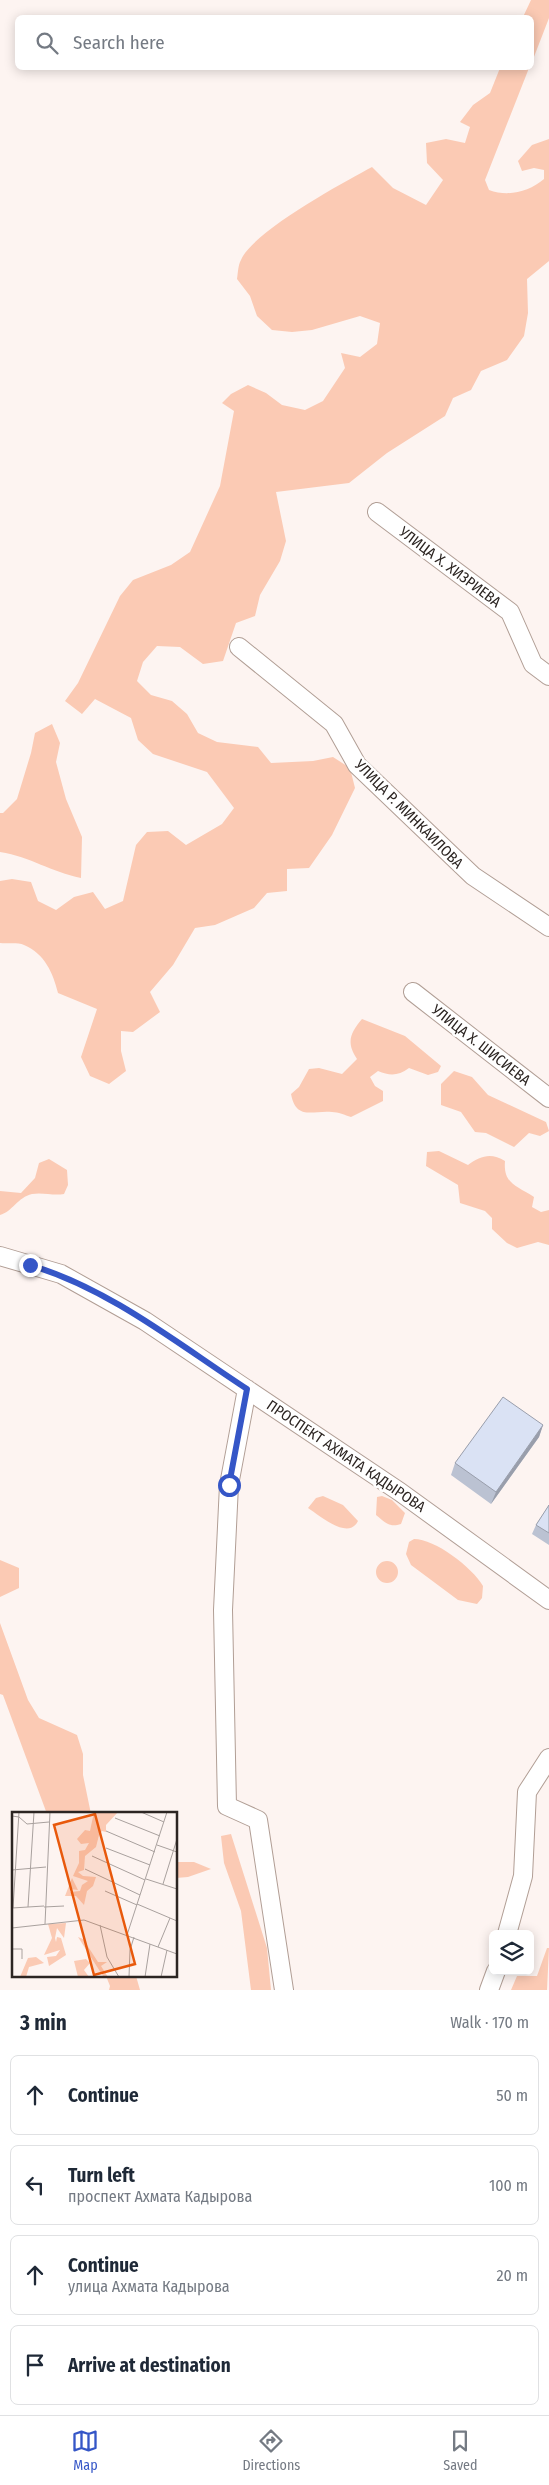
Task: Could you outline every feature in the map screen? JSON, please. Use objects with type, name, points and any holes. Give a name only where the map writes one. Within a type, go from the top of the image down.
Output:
[{"type":"street","name":"УЛИЦА Х. ХИЗРИЕВА","points":[[377,512],[510,612],[533,664],[549,676]]},
{"type":"street","name":"УЛИЦА Р. МИНКАИЛОВА","points":[[240,647],[334,724],[357,765],[473,876],[549,926]]},
{"type":"street","name":"УЛИЦА Х. ШИСИЕВА","points":[[413,992],[549,1098]]},
{"type":"street","name":"ПРОСПЕКТ АХМАТА КАДЫРОВА","points":[[0,1256],[61,1274],[145,1321],[400,1492],[547,1595]]},
{"type":"street","points":[[247,1389],[229,1485],[223,1610],[227,1806],[258,1820],[284,1990]]},
{"type":"street","points":[[508,1930],[523,1876],[527,1792],[549,1758]]},
{"type":"street","points":[[489,1990],[495,1975]]},
{"type":"shaded area","points":[[531,0],[549,0],[549,18],[534,57],[534,15],[524,15]]},
{"type":"shaded area","points":[[499,70],[528,70],[485,180],[489,190],[503,193],[518,192],[532,187],[544,179],[544,170],[534,168],[522,171],[518,161],[532,145],[549,139],[549,261],[527,279],[528,313],[524,336],[507,360],[481,371],[471,390],[453,398],[445,416],[387,453],[349,483],[276,492],[286,541],[280,561],[260,595],[255,616],[236,623],[223,661],[203,664],[180,647],[157,646],[143,662],[137,681],[151,695],[172,701],[187,714],[198,733],[217,742],[258,747],[271,763],[313,761],[333,757],[350,768],[355,788],[332,835],[309,868],[287,869],[287,891],[267,893],[254,908],[215,925],[195,928],[173,965],[150,992],[160,1012],[133,1032],[121,1031],[121,1051],[126,1071],[109,1084],[90,1076],[81,1057],[97,1009],[58,993],[54,978],[43,959],[37,953],[24,945],[0,943],[0,881],[12,879],[31,882],[38,901],[56,910],[74,897],[93,892],[105,909],[123,901],[136,845],[147,832],[168,831],[186,845],[222,824],[234,808],[207,772],[153,754],[138,740],[131,718],[95,699],[82,714],[65,701],[78,683],[120,596],[133,580],[171,565],[190,552],[220,486],[234,411],[222,403],[231,394],[248,385],[266,393],[282,405],[305,410],[323,401],[345,368],[341,353],[360,357],[377,344],[380,323],[360,316],[312,330],[292,332],[272,330],[257,316],[250,296],[237,279],[240,262],[249,249],[280,222],[372,167],[393,188],[426,205],[443,180],[427,163],[426,143],[446,139],[465,143],[470,127],[460,122],[473,105],[490,93]]},
{"type":"shaded area","points":[[52,724],[60,743],[56,762],[66,799],[82,837],[81,878],[22,857],[0,852],[0,813],[3,813],[17,799],[35,733]]},
{"type":"shaded area","points":[[362,1019],[405,1036],[441,1066],[438,1072],[428,1075],[409,1068],[401,1073],[394,1074],[378,1071],[370,1077],[375,1086],[383,1091],[383,1101],[351,1117],[334,1112],[301,1111],[293,1102],[291,1094],[299,1087],[309,1069],[319,1068],[342,1074],[357,1059],[351,1048],[351,1038]]},
{"type":"shaded area","points":[[454,1071],[472,1077],[488,1095],[546,1122],[549,1131],[540,1136],[529,1133],[514,1147],[486,1133],[475,1132],[461,1112],[441,1105],[441,1084]]},
{"type":"shaded area","points":[[439,1151],[468,1165],[486,1156],[500,1158],[505,1161],[506,1175],[512,1184],[534,1197],[532,1207],[541,1212],[549,1210],[549,1245],[538,1242],[517,1248],[507,1243],[492,1229],[492,1218],[485,1211],[460,1203],[458,1185],[426,1166],[427,1152]]},
{"type":"shaded area","points":[[49,1159],[67,1170],[68,1185],[64,1194],[32,1194],[23,1198],[8,1211],[0,1215],[0,1191],[21,1193],[35,1178],[39,1163]]},
{"type":"shaded area","points":[[323,1496],[343,1505],[358,1521],[353,1526],[341,1528],[333,1525],[308,1508],[316,1498]]},
{"type":"shaded area","points":[[382,1496],[392,1500],[405,1513],[401,1524],[390,1525],[376,1515],[377,1497]]},
{"type":"shaded area","points":[[414,1539],[423,1540],[442,1549],[471,1571],[483,1586],[482,1598],[477,1604],[458,1600],[411,1565],[406,1554],[409,1542]]},
{"type":"shaded area","points":[[0,1560],[19,1568],[19,1588],[0,1597]]},
{"type":"shaded area","points":[[383,1561],[391,1561],[398,1568],[398,1576],[391,1583],[383,1583],[376,1576],[376,1568]]},
{"type":"shaded area","points":[[0,1623],[28,1700],[39,1718],[77,1735],[83,1754],[83,1775],[91,1812],[46,1812],[3,1695],[0,1694]]},
{"type":"shaded area","points":[[231,1834],[267,1948],[271,1990],[251,1990],[241,1911],[224,1863],[221,1836]]},
{"type":"shaded area","points":[[178,1862],[194,1862],[211,1869],[188,1877],[178,1878]]},
{"type":"shaded area","points":[[547,1948],[549,1948],[547,1990],[511,1990],[517,1976],[537,1976]]},
{"type":"shaded area","points":[[107,1978],[137,1978],[140,1990],[109,1990],[110,1986]]},
{"type":"building","points":[[503,1397],[543,1425],[496,1492],[455,1463]]},
{"type":"building","points":[[549,1505],[549,1533],[536,1525]]},
{"type":"route","points":[[30,1265],[61,1274],[145,1321],[247,1389],[229,1485]]}]
